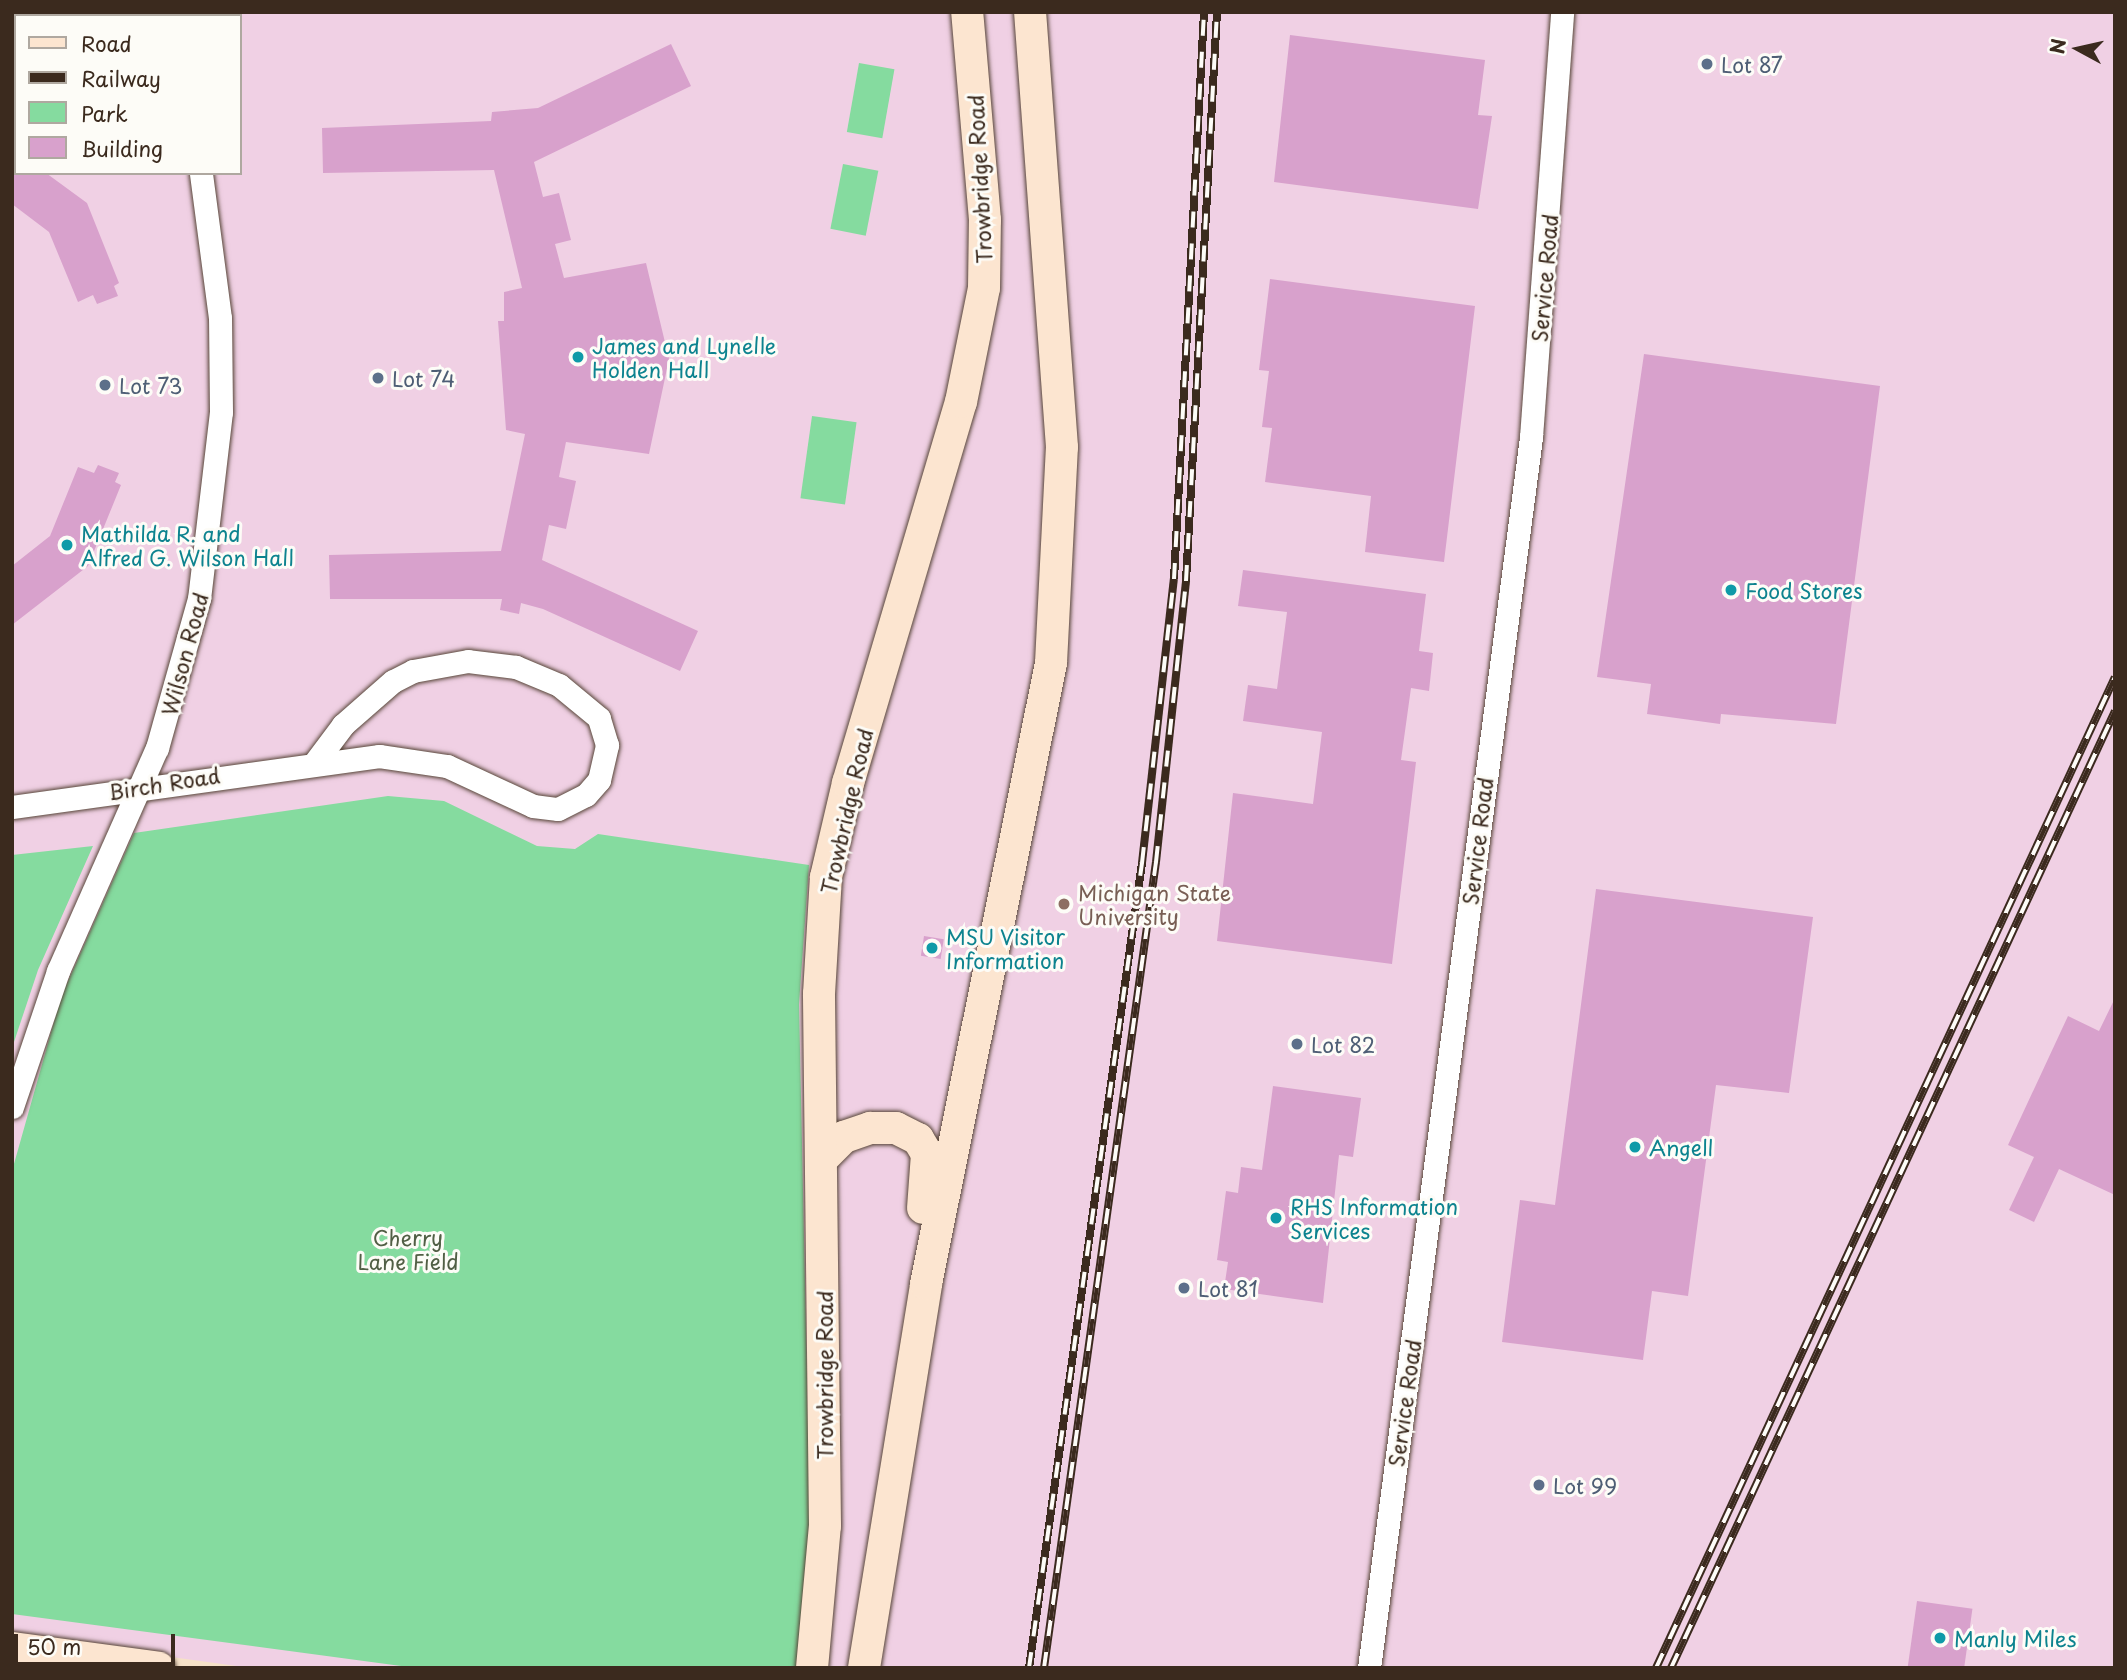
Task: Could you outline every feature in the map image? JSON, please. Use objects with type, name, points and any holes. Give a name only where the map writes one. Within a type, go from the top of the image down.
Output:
[{"type":"street","name":"Trowbridge Road","points":[[812,1668],[825,1526],[824,1158],[819,994],[826,877],[848,782],[961,402],[984,288],[985,220],[967,12]]},
{"type":"street","points":[[864,1668],[889,1489],[1051,663],[1062,447],[1030,12]]},
{"type":"street","name":"Service Road","points":[[1369,1668],[1531,436],[1562,12]]},
{"type":"street","name":"Wilson Road","points":[[12,1107],[58,971],[141,787],[186,661],[215,499],[220,318],[201,175]]},
{"type":"street","name":"Birch Road","points":[[12,807],[316,761],[412,759],[472,775],[533,806],[558,809],[586,795],[599,780],[607,745],[599,718],[559,685],[516,667],[468,662],[413,671],[393,681],[343,725],[316,761]]},
{"type":"street","points":[[824,1158],[844,1137],[870,1128],[896,1128],[918,1139],[927,1154],[929,1177],[885,1409],[889,1489]]},
{"type":"street","points":[[12,1647],[159,1668]]},
{"type":"shaded area","name":"Michigan State University","points":[[12,12],[2115,12],[2115,1668],[251,1668],[12,1635]]},
{"type":"green space","points":[[859,63],[894,69],[882,138],[847,132]]},
{"type":"green space","points":[[843,164],[878,171],[866,236],[830,229]]},
{"type":"green space","points":[[812,416],[857,422],[845,504],[800,498]]},
{"type":"green space","name":"Cherry Lane Field","points":[[388,796],[444,801],[537,846],[575,849],[598,834],[809,865],[799,1004],[810,1515],[796,1668],[416,1668],[12,1614],[12,1171],[61,997],[134,833]]},
{"type":"green space","points":[[93,846],[38,970],[12,1048],[12,855]]},
{"type":"building","points":[[1290,35],[1485,60],[1478,115],[1492,116],[1478,209],[1274,182]]},
{"type":"building","name":"James and Lynelle Holden Hall","points":[[671,44],[691,86],[534,162],[543,197],[559,193],[571,240],[555,244],[564,278],[646,263],[669,359],[649,454],[566,442],[559,477],[576,481],[566,529],[549,525],[542,560],[698,631],[680,671],[543,609],[521,603],[519,614],[500,610],[502,599],[330,599],[329,555],[501,551],[525,434],[506,430],[498,321],[504,321],[504,292],[522,288],[494,170],[323,173],[322,128],[491,121],[492,112],[538,108]]},
{"type":"building","points":[[12,173],[49,175],[87,203],[119,283],[114,286],[118,296],[97,304],[93,295],[78,302],[49,232],[12,204]]},
{"type":"building","points":[[1270,279],[1475,306],[1444,562],[1365,552],[1371,496],[1265,482],[1272,428],[1262,427],[1269,371],[1259,370]]},
{"type":"building","name":"Food Stores","points":[[1644,354],[1880,386],[1836,724],[1721,714],[1720,724],[1647,714],[1651,684],[1597,677]]},
{"type":"building","name":"Mathilda R. and Alfred G. Wilson Hall","points":[[98,465],[119,473],[115,482],[121,485],[88,566],[12,625],[12,566],[50,536],[78,467],[94,473]]},
{"type":"building","points":[[1243,570],[1426,594],[1419,651],[1433,653],[1429,691],[1411,688],[1401,760],[1416,762],[1392,964],[1217,941],[1233,793],[1313,804],[1322,732],[1243,721],[1248,685],[1277,689],[1287,612],[1238,606]]},
{"type":"building","name":"Angell","points":[[1596,889],[1813,917],[1789,1093],[1716,1085],[1688,1296],[1652,1291],[1643,1360],[1502,1342],[1520,1200],[1555,1205]]},
{"type":"building","name":"MSU Visitor Information","points":[[924,936],[944,939],[941,959],[921,956]]},
{"type":"building","points":[[2115,998],[2115,1195],[2059,1169],[2034,1222],[2009,1210],[2034,1157],[2008,1145],[2068,1016],[2099,1031]]},
{"type":"building","name":"RHS Information Services","points":[[1273,1086],[1361,1098],[1353,1157],[1339,1155],[1323,1303],[1224,1289],[1228,1262],[1217,1260],[1226,1191],[1238,1193],[1241,1167],[1262,1170]]},
{"type":"building","name":"Manly Miles","points":[[1917,1601],[1972,1609],[1964,1668],[1908,1668]]},
{"type":"railway","points":[[1029,1668],[1142,863],[1174,579],[1204,12]]},
{"type":"railway","points":[[1044,1668],[1156,862],[1186,581],[1217,12]]},
{"type":"railway","points":[[1656,1668],[2115,677]]},
{"type":"railway","points":[[1671,1668],[2115,711]]},
{"type":"place","name":"Lot 87","points":[[1707,64]]},
{"type":"place","name":"James and Lynelle Holden Hall","points":[[578,357]]},
{"type":"place","name":"Lot 74","points":[[378,378]]},
{"type":"place","name":"Lot 73","points":[[105,385]]},
{"type":"place","name":"Mathilda R. and Alfred G. Wilson Hall","points":[[67,545]]},
{"type":"place","name":"Food Stores","points":[[1731,590]]},
{"type":"place","name":"Michigan State University","points":[[1064,904]]},
{"type":"place","name":"MSU Visitor Information","points":[[932,948]]},
{"type":"place","name":"Lot 82","points":[[1297,1044]]},
{"type":"place","name":"Angell","points":[[1635,1147]]},
{"type":"place","name":"RHS Information Services","points":[[1276,1218]]},
{"type":"place","name":"Lot 81","points":[[1184,1288]]},
{"type":"place","name":"Lot 99","points":[[1539,1485]]},
{"type":"place","name":"Manly Miles","points":[[1940,1638]]}]
